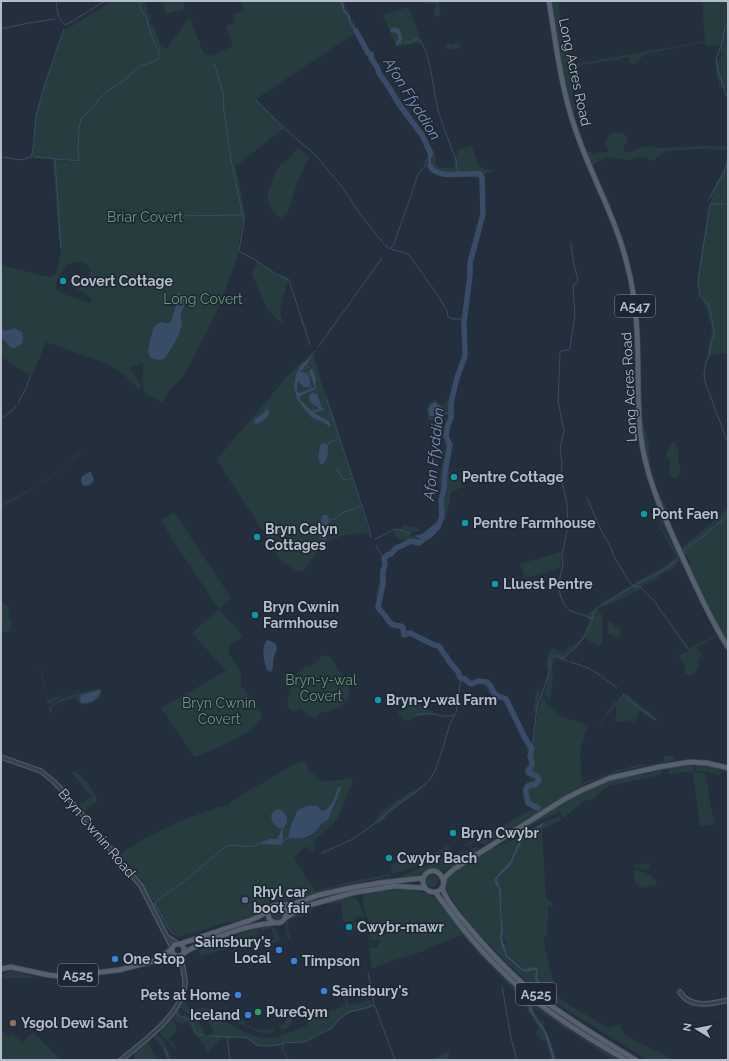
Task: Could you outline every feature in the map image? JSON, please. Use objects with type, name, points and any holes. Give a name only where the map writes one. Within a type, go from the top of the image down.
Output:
[{"type":"main road","name":"Long Acres Road","points":[[549,1],[556,47],[571,117],[585,155],[611,213],[630,276],[637,331],[640,430],[648,473],[663,515],[713,622],[728,647]]},
{"type":"main road","points":[[440,874],[454,868],[563,800],[592,785],[610,778],[638,771],[690,762],[708,763],[728,768]]},
{"type":"main road","points":[[423,878],[350,888],[293,904],[274,905],[269,908],[268,911],[251,920],[174,945],[172,948],[172,953],[176,956],[180,956],[197,945],[242,928],[278,923],[302,907],[352,893],[395,886],[425,888],[429,891],[435,892],[442,888],[445,877],[454,868]]},
{"type":"main road","points":[[425,888],[423,885],[423,878],[425,874],[429,872],[436,871],[443,877],[444,881]]},
{"type":"main road","name":"A525","points":[[442,888],[452,907],[479,940],[528,988],[567,1018],[636,1060]]},
{"type":"main road","name":"A525","points":[[435,892],[468,935],[519,987],[563,1022],[626,1060]]},
{"type":"main road","points":[[280,905],[285,910],[285,918]]},
{"type":"main road","points":[[268,911],[268,917],[274,923]]},
{"type":"main road","points":[[179,944],[184,947],[183,954]]},
{"type":"main road","name":"A525","points":[[1,969],[11,967],[59,976],[109,972],[154,960],[164,956],[172,948]]},
{"type":"main road","name":"A525","points":[[154,960],[176,956]]},
{"type":"street","name":"Bryn Cwnin Road","points":[[1,757],[41,771],[53,780],[141,886],[172,948]]},
{"type":"street","name":"Bryn Cwnin Road","points":[[167,936],[179,944]]},
{"type":"street","points":[[121,1060],[159,1028],[176,1008],[185,984],[182,963],[183,954]]},
{"type":"street","points":[[176,956],[182,963]]},
{"type":"street","points":[[680,992],[682,996],[700,1004],[712,1004],[728,1000]]},
{"type":"green space","points":[[112,1],[145,1],[148,14],[152,16],[149,20],[155,29],[161,45],[167,49],[190,18],[204,54],[212,56],[233,46],[226,26],[235,23],[233,19],[234,15],[244,10],[241,1],[340,1],[342,9],[356,31],[256,99],[284,128],[236,166],[246,219],[242,221],[237,259],[209,328],[184,375],[168,391],[163,403],[149,395],[143,388],[143,363],[130,368],[140,384],[140,390],[125,376],[108,364],[46,342],[32,376],[1,357],[1,339],[10,347],[14,328],[6,331],[1,328],[1,265],[47,277],[56,274],[61,251],[53,160],[80,162],[81,160],[31,157],[36,116],[44,87],[64,29],[67,29]],"holes":[[[76,262],[84,263],[90,267],[87,280],[79,278],[72,282],[72,285],[92,299],[91,304],[61,293],[55,286],[60,274],[67,264]],[[177,294],[182,311],[182,322],[148,350],[152,332],[171,321],[177,301]]]},
{"type":"green space","points":[[169,1],[183,1],[185,9],[166,14],[163,3]]},
{"type":"green space","points":[[342,1],[344,1],[351,18],[356,25],[354,26],[346,15]]},
{"type":"green space","points":[[426,1],[440,1],[439,7],[441,14],[439,16],[436,17],[433,13],[436,5],[427,3]]},
{"type":"green space","points":[[551,1],[558,1],[562,28],[571,65],[705,41],[702,1],[728,1],[728,94],[727,89],[719,87],[715,65],[722,56],[719,44],[706,47],[705,42],[645,54],[634,64],[629,62],[630,59],[625,57],[615,61],[613,60],[571,67],[573,84],[572,96],[575,108],[573,113],[587,151],[592,152],[593,154],[598,152],[607,153],[606,140],[608,136],[618,132],[625,134],[628,139],[623,147],[624,152],[631,152],[636,149],[650,146],[658,148],[728,146],[728,150],[700,149],[666,151],[654,161],[644,156],[629,160],[606,158],[601,160],[593,165],[613,210],[609,206],[591,165],[572,116],[562,69]]},
{"type":"green space","points":[[408,7],[422,42],[396,47],[383,15]],"holes":[[[392,28],[398,28],[400,30],[402,42],[396,43],[398,39],[397,33],[390,30]]]},
{"type":"green space","points":[[447,43],[451,45],[455,43],[459,44],[460,48],[453,50],[446,49],[444,47]]},
{"type":"green space","points":[[472,146],[478,164],[484,169],[496,170],[482,175],[480,172],[477,178],[471,176],[459,178],[453,172],[434,171],[432,169],[431,162],[433,152],[436,157],[436,164],[438,166],[443,168],[453,168],[458,150]]},
{"type":"green space","points":[[297,148],[310,158],[299,177],[288,213],[282,218],[278,216],[271,208],[267,196],[276,170],[288,160]]},
{"type":"green space","points":[[728,163],[728,353],[707,356],[712,330],[708,313],[697,284],[714,187]]},
{"type":"green space","points":[[257,261],[276,274],[289,278],[280,311],[282,324],[267,309],[252,274]]},
{"type":"green space","points":[[312,352],[369,533],[349,534],[324,544],[303,571],[296,572],[279,558],[217,459],[286,378],[299,364],[306,360]]},
{"type":"green space","points":[[449,397],[453,397],[451,406],[452,414],[447,435],[450,445],[447,463],[449,471],[457,473],[463,487],[451,492],[449,506],[444,520],[441,519],[439,499],[442,486],[439,481],[445,447],[444,435],[449,413],[430,421],[428,419],[427,407],[431,402],[436,400],[442,406]]},
{"type":"green space","points":[[641,402],[643,421],[649,444],[650,465],[655,487],[644,444]]},
{"type":"green space","points":[[673,441],[679,450],[678,461],[681,471],[677,478],[671,478],[670,459],[666,457],[668,449]]},
{"type":"green space","points":[[80,451],[81,452],[72,460],[53,475],[33,489],[1,507],[1,505],[36,486],[49,477],[63,467]]},
{"type":"green space","points":[[656,489],[665,505],[675,536],[682,547],[711,524],[715,518],[728,508],[728,643],[720,630],[689,565],[690,561],[685,552],[683,554],[666,519]]},
{"type":"green space","points":[[652,494],[668,534],[661,523]]},
{"type":"green space","points":[[174,512],[231,598],[219,609],[161,520]]},
{"type":"green space","points":[[657,520],[670,539],[683,566],[679,560],[674,568],[661,574],[654,581],[646,584],[623,598],[600,607],[604,602],[641,579],[664,567],[677,557],[660,529]]},
{"type":"green space","points":[[404,525],[416,527],[418,531],[409,533],[413,537],[420,538],[421,540],[417,543],[413,541],[400,540],[394,535],[394,530],[400,529]]},
{"type":"green space","points":[[561,552],[560,568],[525,578],[520,564]]},
{"type":"green space","points":[[381,572],[382,584],[377,600],[376,595]]},
{"type":"green space","points":[[1,600],[9,608],[10,613],[8,614],[12,630],[1,634]]},
{"type":"green space","points":[[596,608],[602,615],[602,644],[597,646],[585,638],[574,651],[569,653],[584,636],[590,621],[587,615]]},
{"type":"green space","name":"Bryn Cwnin Covert","points":[[219,609],[230,622],[233,623],[243,638],[229,644],[231,647],[228,653],[236,663],[241,674],[241,685],[262,715],[257,724],[242,735],[213,750],[198,756],[194,756],[161,708],[226,671],[192,633]]},
{"type":"green space","points":[[607,622],[613,622],[615,627],[620,627],[620,635],[616,637],[612,634],[608,634]]},
{"type":"green space","points":[[716,635],[717,636],[696,647],[703,657],[701,656],[697,662],[699,663],[695,673],[691,675],[685,674],[685,667],[679,656],[689,651],[685,644],[688,645],[688,648],[690,648]]},
{"type":"green space","points":[[573,646],[564,657],[555,655],[552,656],[549,659],[549,671],[547,670],[547,659],[552,648],[564,652],[569,647]]},
{"type":"green space","name":"Bryn-y-wal Covert","points":[[324,655],[332,659],[348,682],[350,693],[347,701],[337,708],[323,712],[316,717],[306,715],[300,708],[296,711],[291,711],[288,707],[288,702],[292,686],[297,676],[304,667],[313,665]]},
{"type":"green space","points":[[557,656],[563,660],[562,661],[556,658],[554,659],[550,701],[544,694],[549,673],[551,672],[550,660]]},
{"type":"green space","points":[[39,666],[43,674],[45,692],[49,700],[79,690],[80,691],[65,695],[49,704],[47,703]]},
{"type":"green space","points":[[479,682],[488,685],[493,694],[489,692],[484,685],[479,684]]},
{"type":"green space","points":[[537,688],[540,693],[536,713],[534,713],[534,704]]},
{"type":"green space","points":[[101,689],[100,697],[94,702],[79,704],[76,697],[54,705],[50,714],[49,708],[59,700],[72,695]],"holes":[[[98,690],[84,703],[81,702],[80,698],[87,693]]]},
{"type":"green space","points":[[626,693],[658,720],[656,722],[640,710],[634,723],[626,720],[624,723],[619,722],[615,720],[617,713],[615,710],[617,707],[615,706],[599,725],[612,705],[616,701],[618,703]]},
{"type":"green space","points":[[403,695],[436,714],[417,717],[405,721],[397,711],[405,710],[407,708],[406,704],[400,699]]},
{"type":"green space","points":[[543,696],[548,705],[560,716],[588,725],[580,751],[582,783],[640,764],[647,765],[664,761],[664,755],[674,756],[675,760],[621,771],[583,785],[502,834],[502,826],[533,809],[525,803],[522,793],[525,784],[532,780],[525,773],[524,769],[529,764],[526,748],[529,744],[531,748],[529,755],[532,763],[528,771],[538,780],[534,784],[529,784],[526,786],[525,798],[527,802],[535,809],[539,808],[529,802],[526,794],[528,786],[536,784],[539,780],[538,776],[529,771],[533,765],[531,755],[538,708]]},
{"type":"green space","points":[[304,761],[308,770],[324,781],[352,778],[353,781],[339,816],[330,827],[314,841],[314,851],[311,852],[308,850],[308,847],[304,847],[294,858],[315,891],[344,883],[385,875],[388,874],[387,869],[390,876],[338,887],[296,899],[284,901],[275,900],[273,897],[269,899],[270,902],[253,915],[235,922],[228,922],[177,937],[166,927],[154,905],[154,901],[151,899],[134,871],[86,815],[120,854],[142,840],[178,822],[219,807],[228,806],[243,794],[297,763]],"holes":[[[336,801],[329,817],[321,824],[320,828],[309,837],[297,839],[290,830],[292,821],[297,811],[319,808],[323,811],[328,809]]]},
{"type":"green space","points":[[693,765],[694,771],[669,773],[669,768]]},
{"type":"green space","points":[[695,765],[715,768],[721,771],[721,774],[718,775],[696,771]]},
{"type":"green space","points":[[660,770],[663,771],[660,775],[604,788],[595,799],[583,801],[564,818],[559,812],[534,824],[507,841],[496,844],[563,802],[597,785],[634,774],[644,775]]},
{"type":"green space","points":[[72,772],[78,774],[85,780],[98,801],[84,811],[78,804],[85,802],[88,798],[92,797]]},
{"type":"green space","points":[[693,772],[704,773],[706,775],[715,824],[700,827]]},
{"type":"green space","points":[[424,785],[420,790],[389,813],[381,822],[378,823],[375,821],[382,812],[395,802]]},
{"type":"green space","points":[[559,816],[562,819],[561,820],[542,829],[546,898],[548,898],[553,905],[548,906],[548,921],[546,925],[548,932],[544,938],[544,942],[557,997],[606,1027],[611,1028],[619,1024],[627,1037],[676,1060],[647,1060],[539,992],[505,961],[469,923],[446,889],[446,880],[453,872],[494,846],[496,850],[498,849],[496,846],[509,842],[542,823],[542,825],[525,835],[520,841],[509,862],[494,879],[494,883],[499,890],[501,944],[506,957],[512,963],[523,969],[507,954],[504,944],[506,941],[503,941],[501,890],[497,880],[513,861],[522,841],[542,826],[543,822]]},
{"type":"green space","points":[[499,828],[499,835],[486,844],[477,842],[468,846],[464,845]]},
{"type":"green space","points":[[449,845],[450,850],[448,852],[395,874],[392,873],[390,868],[402,856],[408,860],[417,860],[429,856]]},
{"type":"green space","points":[[476,847],[478,850],[473,854],[446,870],[430,869],[412,877],[371,882],[391,877],[392,879],[397,878],[452,855]]},
{"type":"green space","points":[[650,863],[647,870],[634,867],[634,865]]},
{"type":"green space","points":[[634,870],[648,874],[654,879],[657,885],[641,888],[639,887],[635,880]]},
{"type":"green space","points":[[434,875],[437,876],[437,886],[430,887],[427,886],[426,879],[427,876]]},
{"type":"green space","points":[[405,889],[428,894],[436,899],[499,974],[558,1020],[588,1041],[620,1060],[613,1060],[532,1007],[539,1019],[544,1021],[544,1026],[557,1060],[555,1060],[546,1032],[534,1015],[531,1007],[531,1003],[529,1001],[529,1010],[544,1032],[553,1060],[551,1060],[546,1040],[544,1042],[537,1035],[536,1033],[539,1028],[527,1010],[523,999],[499,976],[462,935],[413,955],[390,961],[372,969],[369,948],[378,947],[378,943],[381,942],[379,939],[368,941],[370,935],[369,923],[362,899],[363,896],[370,892],[374,894],[375,892]]},
{"type":"green space","points":[[352,896],[357,900],[364,916],[363,918],[361,916],[355,917],[353,921],[343,921],[341,902],[328,905],[327,901]]},
{"type":"green space","points":[[274,908],[278,908],[282,914],[278,920],[274,920],[270,916],[270,912]]},
{"type":"green space","points":[[312,908],[312,913],[289,920],[287,928],[293,942],[288,940],[286,927],[289,918],[302,911]]},
{"type":"green space","points":[[364,920],[364,925],[352,930],[353,921],[356,922],[356,926],[358,926],[360,921]]},
{"type":"green space","points":[[269,926],[275,929],[280,940],[271,943],[267,947],[267,944],[275,939],[271,928],[262,931],[261,928]]},
{"type":"green space","points":[[260,928],[257,930],[258,933],[261,933],[237,941],[238,944],[233,946],[202,956],[200,956],[199,951],[196,952],[244,933]]},
{"type":"green space","points":[[13,971],[37,978],[1,979],[1,974]]},
{"type":"green space","points":[[186,985],[187,987],[184,996],[190,1012],[201,1008],[213,1010],[219,1019],[258,1037],[268,1038],[280,1036],[308,1026],[306,1019],[346,1005],[341,986],[343,986],[349,1005],[371,1000],[373,1007],[349,1013],[341,1018],[332,1028],[314,1036],[310,1040],[305,1042],[284,1043],[284,1050],[291,1060],[288,1060],[285,1057],[281,1045],[261,1047],[241,1038],[222,1038],[208,1052],[201,1041],[194,1034],[188,1022],[180,1023],[172,1018],[176,1010],[180,1012],[179,1015],[182,1017],[184,1014],[200,1021],[199,1022],[206,1036],[214,1032],[206,1018],[201,1020],[204,1018],[203,1015],[197,1017],[189,1014],[181,1008],[178,1008]]},
{"type":"green space","points":[[223,1006],[226,1012],[228,1012],[228,1015],[244,1022],[245,1025],[259,1030],[273,1028],[274,1031],[263,1033],[244,1026],[226,1016]]},
{"type":"green space","points":[[291,1014],[292,1020],[291,1024],[287,1028],[282,1029],[279,1026],[284,1024],[286,1020],[285,1016]]},
{"type":"green space","points":[[168,1020],[175,1023],[177,1031],[168,1039],[175,1046],[174,1048],[160,1033]]},
{"type":"green space","name":"Ysgol Dewi Sant","points":[[2,1030],[7,1037],[12,1034],[23,1042],[33,1032],[61,1060],[1,1060]]},
{"type":"green space","points":[[156,1032],[164,1042],[172,1060],[167,1060],[161,1046],[152,1035]]},
{"type":"green space","points":[[146,1040],[157,1060],[136,1060],[132,1051]]},
{"type":"green space","points":[[450,1051],[448,1060],[431,1060]]},
{"type":"water","points":[[340,1],[342,1],[344,9],[355,27],[354,30],[347,15],[343,11]]},
{"type":"water","points":[[392,28],[398,28],[400,30],[402,37],[401,44],[396,45],[398,39],[397,33],[391,32],[390,30]]},
{"type":"water","points":[[428,147],[431,152],[431,164],[434,171],[429,168]]},
{"type":"water","points":[[180,293],[184,298],[185,303],[181,316],[182,324],[177,338],[164,359],[158,360],[151,358],[148,352],[154,327],[162,322],[168,323],[171,321],[177,303],[177,294]]},
{"type":"water","points":[[1,328],[6,331],[14,328],[22,332],[22,344],[15,348],[10,347],[1,339]]},
{"type":"water","points":[[309,358],[308,363],[302,369],[311,366],[300,372],[305,373],[308,376],[310,385],[307,388],[298,382],[297,392],[300,393],[315,387],[309,372],[312,369],[317,388],[299,397],[301,401],[312,411],[319,408],[310,402],[309,397],[311,393],[317,394],[322,408],[325,409],[314,413],[329,422],[330,427],[311,417],[297,399],[294,387],[296,374],[301,365]]},
{"type":"water","points":[[435,402],[442,408],[442,412],[439,416],[430,416],[428,411],[430,405]]},
{"type":"water","points":[[267,409],[269,414],[266,418],[258,424],[254,423],[255,419]]},
{"type":"water","points":[[322,443],[328,445],[328,453],[327,459],[322,465],[319,462],[318,457]]},
{"type":"water","points":[[90,472],[94,480],[90,485],[84,486],[81,482],[81,478]]},
{"type":"water","points":[[323,515],[329,517],[327,538],[324,540],[320,538],[322,529],[321,520]]},
{"type":"water","points":[[440,522],[442,524],[441,526],[435,534],[427,540],[414,536],[422,534],[436,523]]},
{"type":"water","points":[[268,640],[275,643],[277,647],[271,672],[267,670],[264,655],[264,644]]},
{"type":"water","points":[[98,690],[101,691],[96,699],[87,703],[81,703],[81,695]]},
{"type":"water","points":[[338,787],[341,788],[328,820],[321,824],[316,831],[307,837],[299,839],[288,838],[291,825],[297,811],[304,807],[317,806],[323,811],[329,807],[333,801]]},
{"type":"water","points":[[277,809],[284,812],[287,818],[287,823],[283,830],[282,845],[260,844],[270,839],[276,839],[282,831],[281,827],[279,828],[275,826],[271,815]]},
{"type":"water","points":[[543,822],[542,826],[522,841],[510,866],[498,877],[497,880],[501,890],[502,938],[507,955],[523,969],[533,967],[538,969],[537,978],[541,986],[540,992],[538,991],[539,985],[535,979],[536,971],[523,971],[506,957],[501,944],[500,936],[499,890],[494,880],[510,861],[521,840]]},
{"type":"water","points":[[529,1002],[531,1003],[534,1015],[546,1032],[555,1060],[553,1060],[544,1032],[529,1010]]},
{"type":"waterway","points":[[56,1],[57,11],[61,21],[66,25],[105,1]]},
{"type":"waterway","points":[[34,157],[79,161],[78,147],[81,119],[106,92],[122,82],[141,65],[145,65],[159,59],[159,50],[153,40],[147,18],[143,13],[139,1]]},
{"type":"waterway","points":[[1,29],[55,19]]},
{"type":"waterway","points":[[728,22],[716,59],[719,74],[728,99]]},
{"type":"waterway","points":[[1,157],[21,160],[31,157],[36,116],[44,87],[64,29]]},
{"type":"waterway","name":"Afon Ffyddion","points":[[356,31],[368,53],[371,54],[371,58],[379,73],[399,104],[422,135],[431,154]]},
{"type":"waterway","points":[[402,42],[410,42],[418,39],[422,44],[428,60],[443,126],[460,174]]},
{"type":"waterway","points":[[214,63],[223,92],[224,111],[231,160],[244,221],[239,251],[276,274],[289,280],[310,345]]},
{"type":"waterway","points":[[255,99],[296,139],[316,156],[343,188],[361,215],[384,244]]},
{"type":"waterway","points":[[55,159],[61,248]]},
{"type":"waterway","points":[[385,245],[390,249],[393,246],[417,177],[425,166],[427,159]]},
{"type":"waterway","points":[[709,199],[724,172],[728,159]]},
{"type":"waterway","name":"Afon Ffyddion","points":[[430,166],[433,170],[445,174],[480,174],[482,178],[483,214],[470,263],[470,275],[464,322],[465,356],[452,398],[451,418],[446,436],[450,445],[441,500],[442,517],[438,527]]},
{"type":"waterway","points":[[724,173],[728,175]]},
{"type":"waterway","points":[[728,204],[710,204],[698,281],[700,296],[707,303],[710,310],[714,332],[709,357],[706,362],[704,375],[705,382],[728,443]]},
{"type":"waterway","points":[[173,216],[242,215]]},
{"type":"waterway","points":[[571,243],[574,266],[578,280],[577,283],[573,285],[575,316],[570,348],[569,350],[561,351],[560,353],[558,401],[564,431],[560,448],[562,464],[561,476],[567,504],[568,525],[562,555],[563,566],[559,581],[559,590],[564,604],[569,610],[592,618]]},
{"type":"waterway","points":[[391,249],[410,256],[437,294],[447,311],[448,317],[453,319],[462,319],[464,322]]},
{"type":"waterway","points":[[318,347],[382,258]]},
{"type":"waterway","points":[[310,359],[315,351]]},
{"type":"waterway","points":[[18,403],[30,377]]},
{"type":"waterway","points":[[309,390],[311,387],[310,385]]},
{"type":"waterway","points":[[326,397],[371,537]]},
{"type":"waterway","points":[[1,419],[16,407]]},
{"type":"waterway","points":[[439,416],[452,413]]},
{"type":"waterway","points":[[328,445],[329,442],[338,440]]},
{"type":"waterway","points":[[335,469],[338,469],[341,477],[346,480],[352,478]]},
{"type":"waterway","points":[[587,498],[615,559],[628,580],[633,586],[640,587],[655,602],[688,649]]},
{"type":"waterway","points":[[329,522],[331,519],[334,520],[342,513],[362,506]]},
{"type":"waterway","points":[[685,554],[685,549],[705,535],[728,515]]},
{"type":"waterway","points":[[375,539],[397,529],[411,534]]},
{"type":"waterway","name":"Afon Ffyddion","points":[[429,536],[419,543],[411,541],[396,548],[384,559],[385,565],[383,571],[383,584],[378,607],[390,623],[403,628],[404,635],[410,633],[439,646],[461,678],[472,684],[478,681],[487,682],[494,693],[506,699],[532,749],[530,755],[532,765],[528,771],[529,773],[537,776],[539,780],[535,785],[530,785],[527,787],[526,794],[528,803],[538,808]]},
{"type":"waterway","points":[[376,545],[384,559]]},
{"type":"waterway","points":[[532,749],[537,707],[550,669],[550,659],[553,656],[561,658],[565,657],[583,638],[592,621],[593,613],[598,607],[633,586],[661,572],[677,559]]},
{"type":"waterway","points":[[561,658],[567,661]]},
{"type":"waterway","points":[[570,662],[590,669],[617,688]]},
{"type":"waterway","points":[[322,853],[351,840],[360,834],[429,781],[436,769],[450,723],[456,713],[461,678]]},
{"type":"waterway","points":[[623,694],[640,709],[656,720]]},
{"type":"waterway","points":[[618,702],[624,695]]},
{"type":"waterway","points":[[416,715],[421,713],[445,716],[454,715]]},
{"type":"waterway","points":[[283,841],[288,838]]},
{"type":"waterway","points":[[174,934],[171,932],[155,903],[181,884],[226,846],[255,846],[259,844]]},
{"type":"waterway","points":[[368,972],[374,1005]]},
{"type":"waterway","points":[[502,986],[511,1038],[517,1060]]},
{"type":"waterway","points":[[179,1008],[186,988]]},
{"type":"waterway","points":[[264,1046],[304,1042],[332,1028],[340,1018],[349,1012],[374,1005],[395,1060]]},
{"type":"waterway","points":[[178,1010],[176,1014],[191,1021],[197,1034],[204,1035]]},
{"type":"waterway","points":[[208,1036],[246,1037],[256,1045],[262,1046]]},
{"type":"waterway","points":[[227,1037],[230,1060]]},
{"type":"waterway","points":[[165,1049],[169,1060]]},
{"type":"place","name":"Covert Cottage","points":[[63,281]]},
{"type":"place","name":"Pentre Cottage","points":[[454,477]]},
{"type":"place","name":"Pont Faen","points":[[644,514]]},
{"type":"place","name":"Pentre Farmhouse","points":[[465,523]]},
{"type":"place","name":"Bryn Celyn Cottages","points":[[257,537]]},
{"type":"place","name":"Lluest Pentre","points":[[495,584]]},
{"type":"place","name":"Bryn Cwnin Farmhouse","points":[[255,615]]},
{"type":"place","name":"Bryn-y-wal Farm","points":[[378,700]]},
{"type":"place","name":"Bryn Cwybr","points":[[453,833]]},
{"type":"place","name":"Cwybr Bach","points":[[389,858]]},
{"type":"place","name":"Rhyl car boot fair","points":[[245,900]]},
{"type":"place","name":"Cwybr-mawr","points":[[349,927]]},
{"type":"place","name":"Sainsbury's Local","points":[[279,950]]},
{"type":"place","name":"One Stop","points":[[115,959]]},
{"type":"place","name":"Timpson","points":[[294,961]]},
{"type":"place","name":"Sainsbury's","points":[[324,991]]},
{"type":"place","name":"Pets at Home","points":[[238,995]]},
{"type":"place","name":"PureGym","points":[[258,1012]]},
{"type":"place","name":"Iceland","points":[[248,1015]]},
{"type":"place","name":"Ysgol Dewi Sant","points":[[13,1023]]},
{"type":"park label","name":"Briar Covert","points":[[145,217]]},
{"type":"park label","name":"Long Covert","points":[[203,299]]}]
